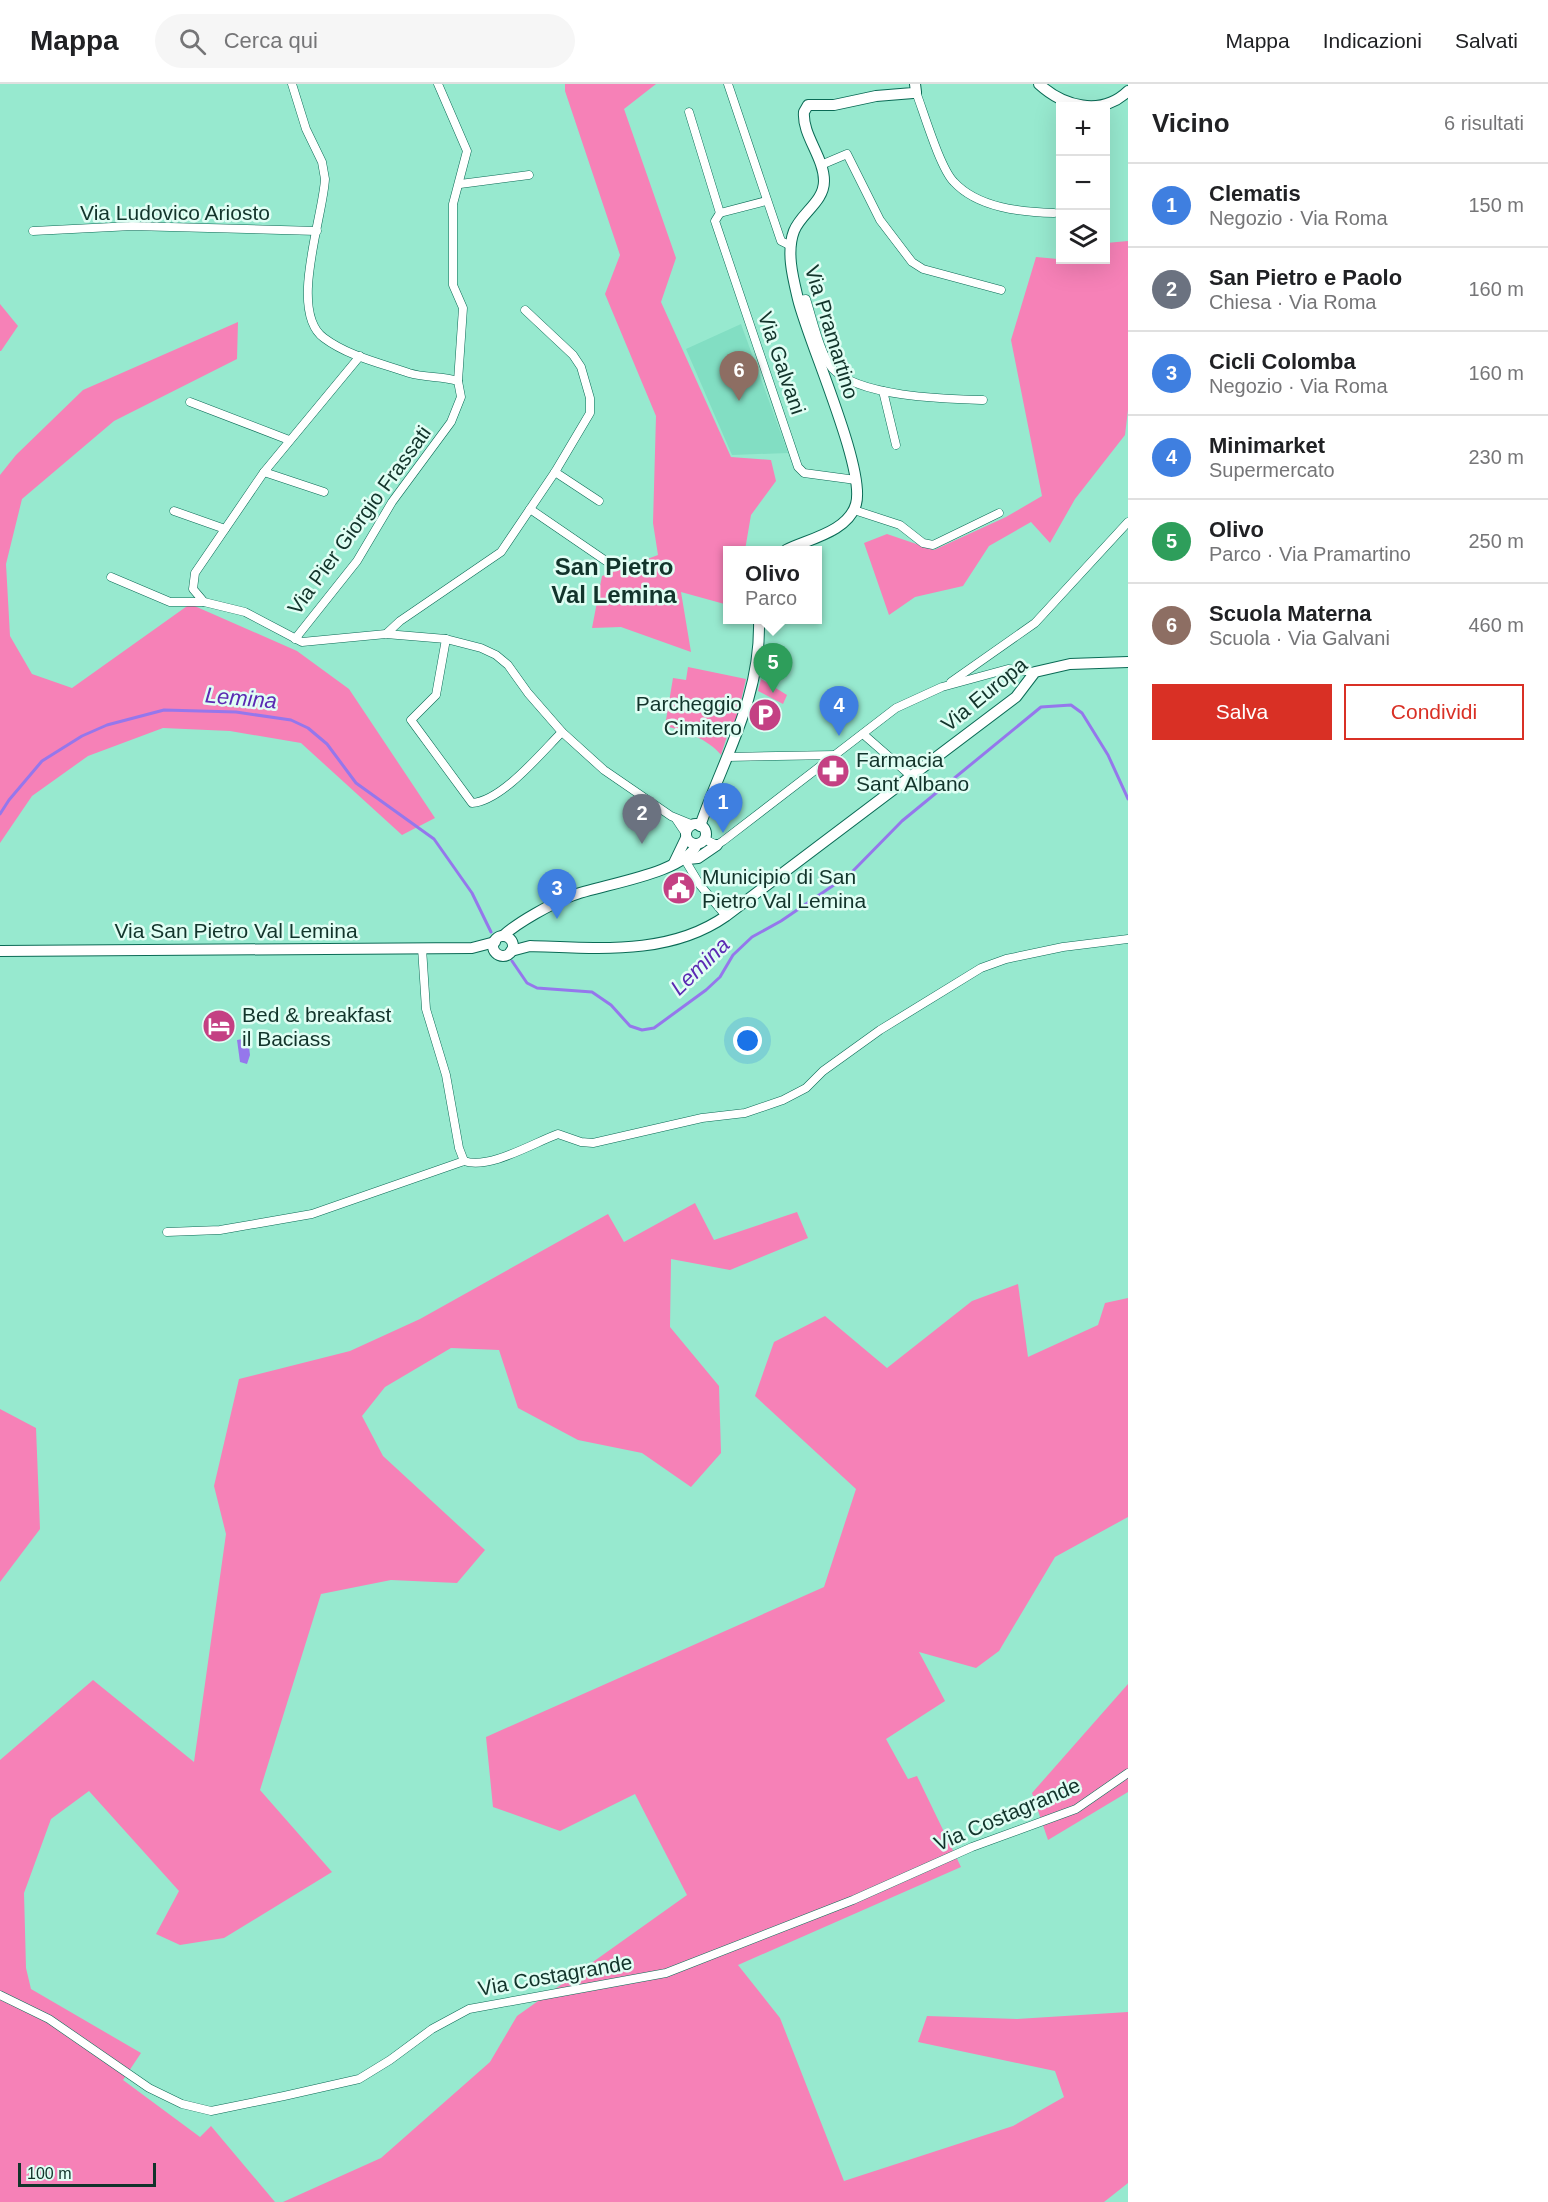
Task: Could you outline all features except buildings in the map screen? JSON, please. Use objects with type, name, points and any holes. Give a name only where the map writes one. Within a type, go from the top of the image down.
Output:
[{"type":"street","points":[[292,84],[306,129],[322,162],[324,198],[310,269],[309,315],[316,330],[324,338],[360,356],[412,374],[458,381]]},
{"type":"street","name":"Via Pier Giorgio Frassati","points":[[438,84],[467,151],[453,204],[451,254],[453,285],[462,308],[458,381],[461,397],[451,422],[392,502],[357,561],[295,639],[309,643],[386,634],[446,639],[482,648],[508,665],[528,693],[562,732],[604,770],[691,831]]},
{"type":"street","points":[[728,84],[780,241],[791,246]]},
{"type":"street","points":[[1039,84],[1059,100],[1079,105],[1108,103],[1128,91]]},
{"type":"street","points":[[915,88],[953,182],[979,200],[1027,212],[1054,213]]},
{"type":"street","name":"Via Pramartino","points":[[854,510],[857,497],[856,480],[798,300],[791,246],[794,230],[822,191],[824,180],[821,165],[803,116],[808,105],[845,104],[915,88]]},
{"type":"street","points":[[689,112],[720,213],[766,201]]},
{"type":"street","points":[[821,165],[847,154],[880,220],[918,266],[1001,290]]},
{"type":"street","points":[[460,184],[530,175]]},
{"type":"street","name":"Via Galvani","points":[[720,213],[715,221],[798,467],[804,473],[856,480]]},
{"type":"street","name":"Via Ludovico Ariosto","points":[[33,231],[132,226],[317,231]]},
{"type":"street","points":[[798,300],[806,299],[832,368],[851,380],[884,391],[931,399],[983,399]]},
{"type":"street","points":[[386,634],[400,621],[501,552],[555,472],[590,412],[590,398],[581,367],[573,355],[525,309]]},
{"type":"street","points":[[204,602],[193,589],[195,573],[264,472],[360,356]]},
{"type":"street","points":[[884,391],[896,445]]},
{"type":"street","points":[[190,402],[289,440]]},
{"type":"street","points":[[264,472],[324,492]]},
{"type":"street","points":[[555,472],[599,501]]},
{"type":"street","points":[[530,509],[606,561]]},
{"type":"street","points":[[795,546],[840,525],[854,510],[900,525],[923,543],[933,545],[999,513]]},
{"type":"street","points":[[174,511],[225,529]]},
{"type":"street","points":[[942,687],[1035,623],[1128,522]]},
{"type":"street","points":[[111,577],[170,602],[204,602],[245,612],[295,639]]},
{"type":"street","points":[[680,862],[691,831],[741,723],[754,682],[760,647],[759,624]]},
{"type":"street","points":[[446,639],[436,695],[411,720],[472,803],[481,802],[517,777],[562,732]]},
{"type":"street","name":"Via Europa","points":[[506,941],[530,946],[596,947],[667,943],[699,933],[726,916],[1016,697],[1035,672],[1070,664],[1128,662]]},
{"type":"street","points":[[680,862],[698,858],[720,843],[896,708],[942,687],[1008,669],[1035,672]]},
{"type":"street","points":[[863,734],[911,776]]},
{"type":"street","points":[[727,757],[837,754]]},
{"type":"street","points":[[506,941],[518,926],[572,896],[663,871],[680,862],[694,853],[705,830],[691,831]]},
{"type":"street","points":[[691,831],[691,844],[720,843]]},
{"type":"street","points":[[680,862],[726,916]]},
{"type":"street","points":[[167,1232],[220,1230],[312,1214],[464,1161],[475,1164],[490,1160],[558,1134],[581,1142],[593,1143],[702,1118],[745,1113],[783,1100],[806,1088],[822,1071],[862,1042],[981,968],[1005,959],[1063,947],[1128,939]]},
{"type":"street","name":"Via San Pietro Val Lemina","points":[[0,951],[472,948],[506,941]]},
{"type":"street","name":"Via San Pietro Val Lemina","points":[[472,948],[488,955],[498,954],[494,951],[506,941]]},
{"type":"street","points":[[422,948],[426,1009],[446,1075],[459,1148],[464,1161]]},
{"type":"street","name":"Via Costagrande","points":[[0,1995],[49,2019],[149,2088],[182,2104],[211,2111],[359,2079],[390,2060],[432,2029],[469,2009],[666,1973],[864,1895],[972,1847],[1076,1809],[1128,1773]]},
{"type":"shaded area","points":[[565,84],[656,84],[624,109],[676,258],[661,302],[731,457],[771,460],[776,481],[751,515],[746,546],[723,546],[723,604],[681,592],[691,652],[621,627],[592,628],[602,576],[658,555],[653,523],[656,416],[605,294],[620,255],[565,91]]},
{"type":"shaded area","points":[[1128,241],[1128,410],[1125,435],[1075,499],[1050,543],[1031,522],[989,546],[963,586],[915,597],[889,615],[864,543],[887,534],[934,550],[1006,517],[1042,496],[1011,340],[1036,257],[1056,259],[1056,264],[1110,264],[1110,243]]},
{"type":"shaded area","points":[[0,304],[18,326],[1,351],[0,351]]},
{"type":"shaded area","points":[[238,322],[237,359],[114,421],[22,499],[6,564],[10,636],[32,674],[72,688],[190,604],[297,651],[349,689],[435,818],[402,835],[301,743],[230,731],[163,728],[88,756],[32,796],[0,843],[0,475],[16,455],[83,390]]},
{"type":"shaded area","points":[[741,324],[788,453],[732,455],[686,349]]},
{"type":"shaded area","points":[[688,667],[746,679],[734,731],[729,730],[721,755],[703,740],[665,726],[673,678],[686,680]]},
{"type":"shaded area","points":[[761,679],[787,695],[783,704],[758,691]]},
{"type":"shaded area","points":[[248,1038],[250,1055],[247,1064],[240,1062],[237,1040]]},
{"type":"shaded area","points":[[695,1203],[714,1240],[797,1212],[808,1238],[730,1270],[671,1259],[670,1327],[719,1386],[721,1453],[691,1487],[642,1453],[578,1440],[518,1408],[499,1350],[451,1348],[385,1387],[362,1416],[383,1456],[485,1550],[457,1583],[391,1580],[321,1594],[260,1790],[332,1872],[224,1938],[180,1945],[156,1934],[179,1891],[89,1791],[51,1819],[24,1893],[26,1968],[31,1989],[141,2053],[123,2080],[200,2137],[211,2126],[275,2202],[0,2202],[0,1760],[93,1680],[194,1762],[226,1534],[214,1486],[239,1379],[350,1351],[420,1319],[608,1214],[624,1242]]},
{"type":"shaded area","points":[[1018,1284],[1028,1357],[1098,1325],[1105,1303],[1128,1298],[1128,1517],[1055,1557],[999,1651],[976,1668],[919,1652],[945,1701],[886,1739],[908,1779],[917,1776],[961,1867],[738,1965],[780,2018],[844,2181],[1013,2126],[1064,2097],[1055,2071],[918,2042],[927,2016],[1017,2019],[1128,2012],[1128,2183],[1104,2202],[283,2202],[381,2158],[490,2062],[517,2016],[687,1895],[635,1794],[560,1831],[493,1807],[486,1737],[824,1587],[856,1489],[755,1396],[774,1342],[825,1316],[887,1368],[972,1301]]},
{"type":"shaded area","points":[[0,1409],[36,1428],[40,1529],[0,1582]]},
{"type":"shaded area","points":[[1128,1684],[1128,1792],[1048,1840],[1032,1793]]},
{"type":"waterway","name":"Lemina","points":[[512,961],[527,983],[537,988],[592,992],[611,1005],[630,1026],[642,1030],[654,1028],[706,990],[720,977],[733,955],[752,937],[781,921],[850,874],[902,821],[1041,707],[1071,705],[1082,713],[1108,755],[1128,799]]},
{"type":"waterway","name":"Lemina","points":[[0,814],[42,761],[82,736],[107,725],[164,710],[236,712],[291,720],[308,728],[327,744],[356,783],[434,839],[472,893],[491,932]]},
{"type":"place","name":"Scuola Materna","points":[[739,401]]},
{"type":"place","name":"Olivo","points":[[773,693]]},
{"type":"place","name":"Parcheggio Cimitero","points":[[765,715]]},
{"type":"place","name":"Minimarket","points":[[839,736]]},
{"type":"place","name":"Farmacia Sant Albano","points":[[833,771]]},
{"type":"place","name":"Clematis","points":[[723,833]]},
{"type":"place","name":"San Pietro e Paolo","points":[[642,844]]},
{"type":"place","name":"Municipio di San Pietro Val Lemina","points":[[679,888]]},
{"type":"place","name":"Cicli Colomba","points":[[557,919]]},
{"type":"place","name":"Bed & breakfast il Baciass","points":[[219,1026]]},
{"type":"district","name":"San Pietro Val Lemina","points":[[614,580]]}]
